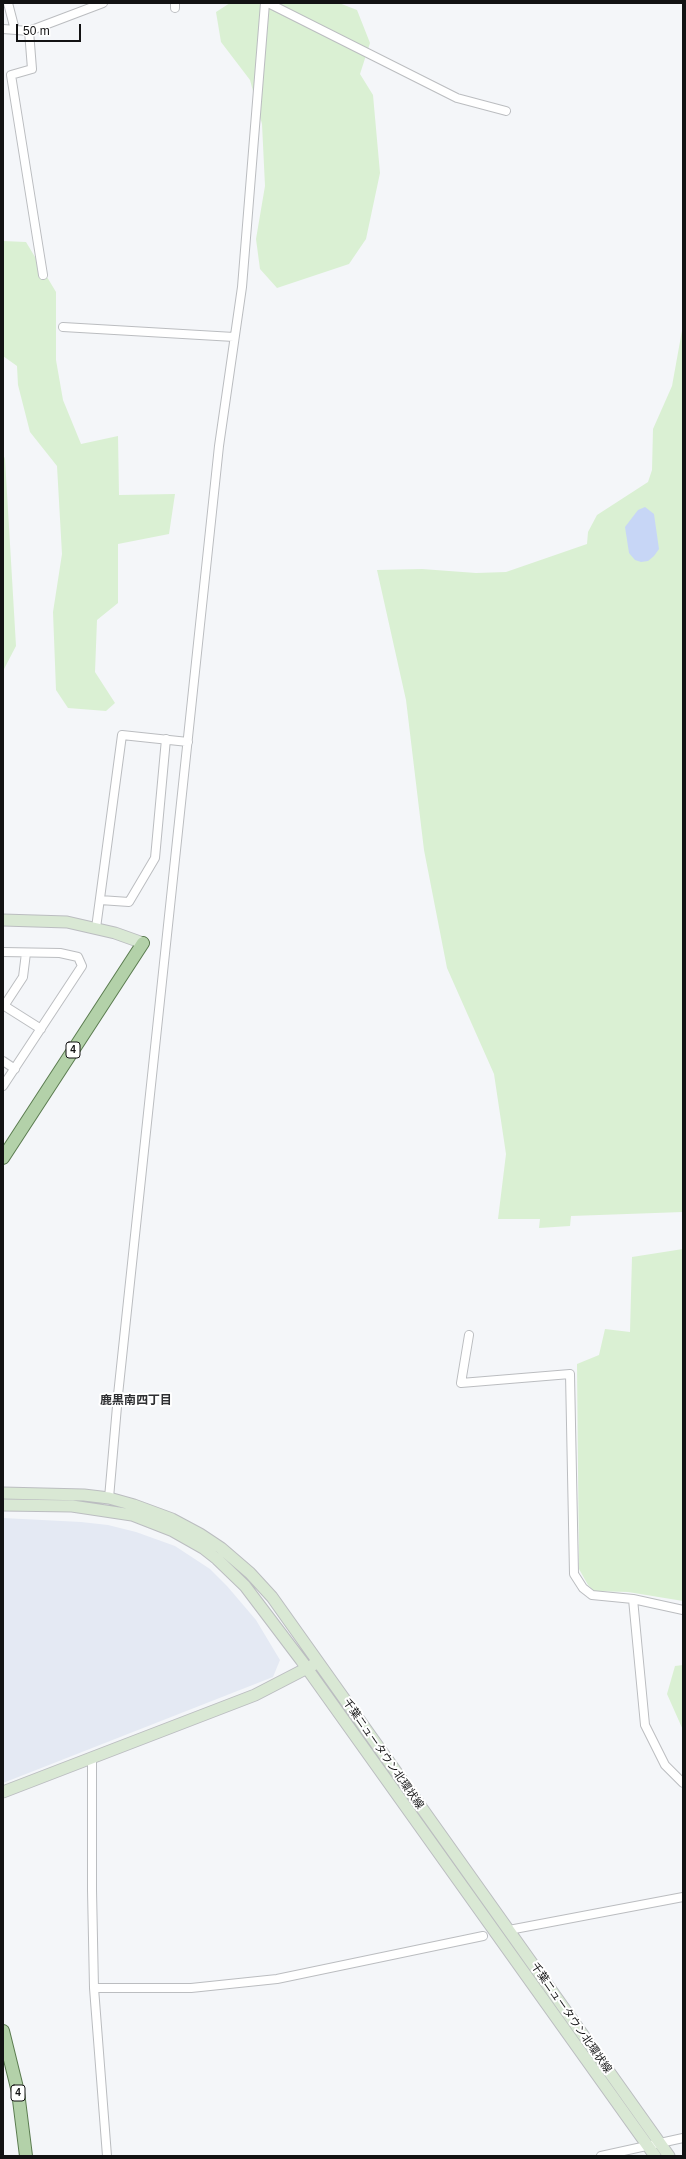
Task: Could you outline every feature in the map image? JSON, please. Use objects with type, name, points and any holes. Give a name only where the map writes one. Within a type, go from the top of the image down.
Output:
[{"type":"main road","points":[[3,920],[67,922],[96,928],[143,943]]},
{"type":"main road","name":"4","points":[[3,1158],[143,943]]},
{"type":"main road","name":"千葉ニュータウン北環状線","points":[[3,1493],[71,1494],[109,1498],[134,1505],[172,1519],[221,1548],[260,1583],[669,2156]]},
{"type":"main road","name":"千葉ニュータウン北環状線","points":[[3,1505],[72,1506],[102,1509],[132,1515],[154,1523],[187,1539],[217,1559],[245,1586],[307,1668],[655,2156]]},
{"type":"main road","points":[[3,1792],[92,1756],[255,1694],[317,1662]]},
{"type":"main road","name":"4","points":[[3,2032],[18,2092],[26,2156]]},
{"type":"street","points":[[8,3],[15,30]]},
{"type":"street","points":[[3,29],[29,31],[103,3]]},
{"type":"street","points":[[109,1498],[118,1395],[219,446],[242,287],[265,3]]},
{"type":"street","points":[[268,3],[457,98],[506,111]]},
{"type":"street","points":[[29,31],[32,69],[11,75],[43,275]]},
{"type":"street","points":[[63,327],[234,337]]},
{"type":"street","points":[[96,928],[122,735],[188,742]]},
{"type":"street","points":[[100,900],[129,902],[155,858],[166,739]]},
{"type":"street","points":[[3,952],[60,953],[78,957],[82,966],[3,1086]]},
{"type":"street","points":[[26,953],[23,977],[3,1006],[41,1029]]},
{"type":"street","points":[[3,1061],[15,1068]]},
{"type":"street","points":[[470,1335],[461,1383],[570,1374],[574,1574],[583,1588],[592,1595],[633,1599],[683,1610]]},
{"type":"street","points":[[633,1599],[645,1724],[665,1765],[683,1783]]},
{"type":"street","points":[[92,1756],[94,1988],[107,2156]]},
{"type":"street","points":[[508,1930],[683,1897]]},
{"type":"street","points":[[94,1988],[191,1988],[277,1979],[483,1936]]},
{"type":"street","points":[[601,2156],[683,2138]]},
{"type":"shaded area","points":[[3,1518],[108,1525],[136,1532],[175,1546],[210,1569],[227,1586],[256,1620],[280,1660],[273,1677],[3,1783]]},
{"type":"green space","points":[[230,3],[339,3],[357,10],[370,43],[360,74],[373,95],[380,173],[366,239],[349,264],[277,288],[260,269],[256,239],[265,186],[262,124],[250,80],[221,42],[216,12]]},
{"type":"green space","points":[[3,241],[26,242],[56,292],[56,360],[63,400],[81,444],[118,436],[119,495],[175,494],[169,534],[118,544],[118,603],[97,620],[95,672],[115,703],[106,711],[68,708],[56,690],[53,612],[62,554],[57,466],[30,432],[18,385],[17,366],[3,356]]},
{"type":"green space","points":[[683,325],[683,1212],[571,1216],[570,1226],[539,1228],[540,1219],[498,1219],[506,1154],[494,1074],[447,968],[424,850],[406,700],[377,570],[422,569],[476,573],[506,572],[587,544],[588,532],[597,515],[648,482],[652,470],[653,429],[672,386]]},
{"type":"green space","points":[[3,454],[5,459],[16,646],[3,671]]},
{"type":"green space","points":[[683,1249],[683,1601],[628,1592],[594,1591],[588,1585],[579,1569],[577,1364],[599,1355],[605,1329],[630,1332],[632,1257]]},
{"type":"green space","points":[[683,1665],[683,1730],[667,1694],[675,1666]]},
{"type":"water","points":[[645,507],[654,514],[659,549],[648,561],[641,562],[635,560],[629,553],[625,527],[638,510]]},
{"type":"district","name":"鹿黒南四丁目","points":[[136,1401]]}]
